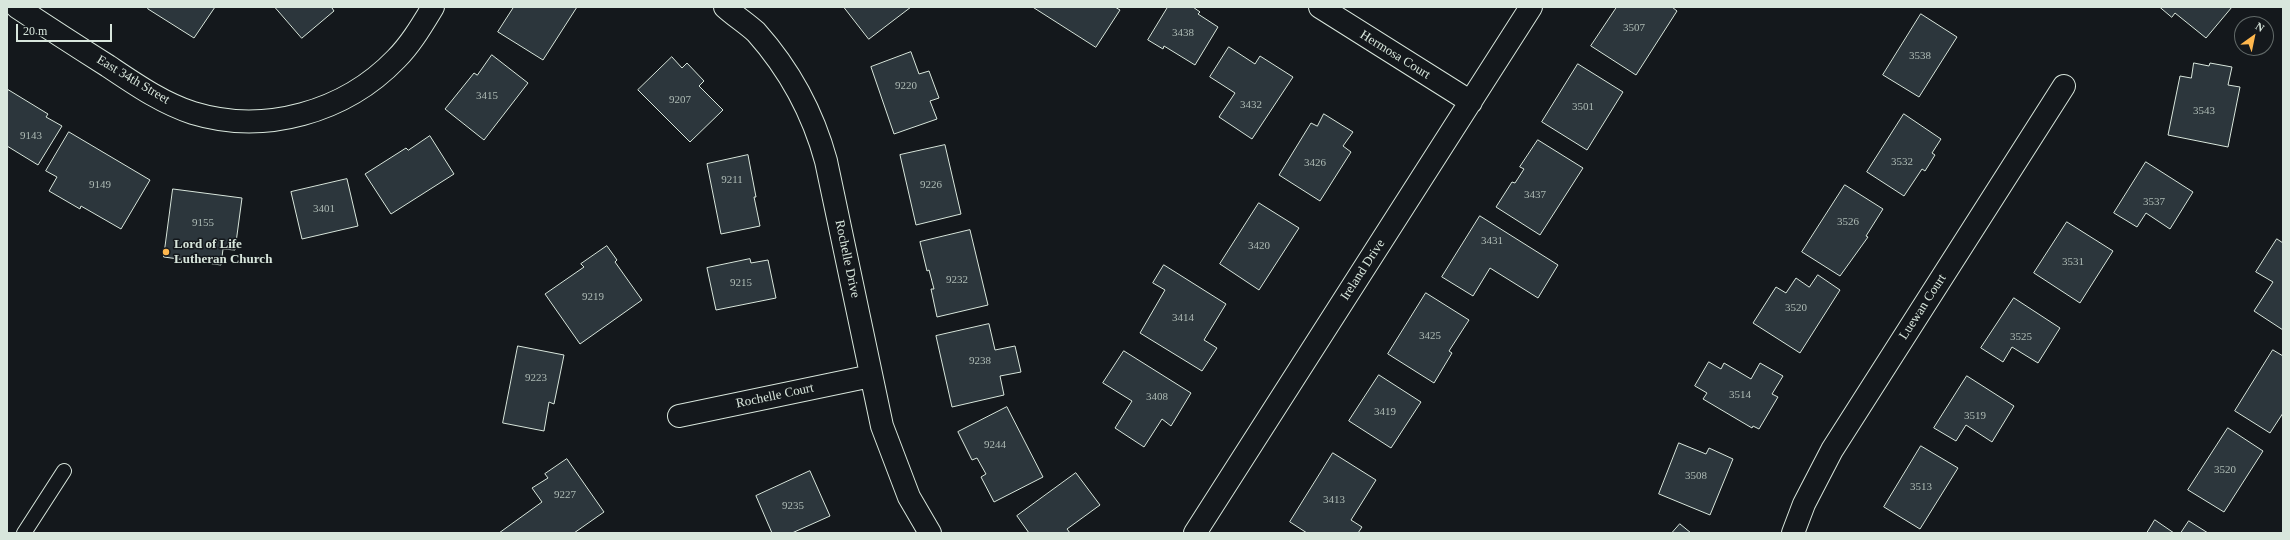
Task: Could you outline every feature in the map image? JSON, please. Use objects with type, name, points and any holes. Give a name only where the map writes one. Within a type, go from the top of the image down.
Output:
[{"type":"street","name":"East 34th Street","points":[[17,7],[152,95],[192,112],[220,120],[250,122],[294,116],[309,112],[345,98],[378,76],[407,47],[433,7]]},
{"type":"street","name":"Rochelle Drive","points":[[725,7],[756,32],[779,62],[792,80],[818,132],[826,161],[886,441],[909,497],[930,533]]},
{"type":"street","name":"Hermosa Court","points":[[1320,7],[1471,102]]},
{"type":"street","name":"Ireland Drive","points":[[1195,533],[1531,7]]},
{"type":"street","name":"Luewan Court","points":[[1793,533],[1804,504],[1832,450],[2064,86]]},
{"type":"street","name":"Rochelle Court","points":[[679,416],[871,376]]},
{"type":"lane","points":[[24,533],[64,471]]},
{"type":"building","points":[[149,7],[215,7],[194,38],[148,9]]},
{"type":"building","points":[[275,7],[334,7],[332,8],[334,11],[302,38]]},
{"type":"building","points":[[514,7],[577,7],[543,60],[498,32]]},
{"type":"building","points":[[844,7],[911,7],[869,39]]},
{"type":"building","points":[[1033,7],[1115,7],[1120,10],[1096,47]]},
{"type":"building","points":[[1168,7],[1193,7],[1200,12],[1198,14],[1218,27],[1195,65],[1164,46],[1163,49],[1148,40]]},
{"type":"building","points":[[1617,7],[1672,7],[1677,11],[1636,75],[1591,46]]},
{"type":"building","points":[[2160,7],[2232,7],[2206,38],[2175,13],[2172,17]]},
{"type":"building","points":[[1921,14],[1957,37],[1919,97],[1883,75]]},
{"type":"building","points":[[1229,47],[1255,64],[1260,56],[1293,77],[1252,139],[1219,117],[1235,93],[1210,77]]},
{"type":"building","points":[[911,52],[919,74],[929,71],[939,98],[930,101],[937,119],[894,134],[871,67]]},
{"type":"building","points":[[492,55],[528,83],[484,140],[445,109],[474,73],[477,75]]},
{"type":"building","points":[[672,57],[682,68],[687,63],[704,81],[699,86],[723,110],[690,142],[638,90]]},
{"type":"building","points":[[2194,63],[2209,66],[2210,63],[2232,67],[2228,85],[2240,87],[2228,147],[2168,135],[2180,76],[2191,78]]},
{"type":"building","points":[[1578,64],[1623,92],[1587,150],[1542,122]]},
{"type":"building","points":[[7,89],[48,114],[46,117],[62,126],[38,165],[7,146]]},
{"type":"building","points":[[1324,114],[1353,132],[1343,146],[1351,152],[1320,201],[1279,175],[1311,123],[1317,126]]},
{"type":"building","points":[[1904,114],[1941,139],[1932,153],[1935,155],[1925,171],[1922,169],[1904,196],[1867,172]]},
{"type":"building","points":[[69,132],[150,180],[121,229],[81,206],[80,209],[49,191],[57,177],[46,171]]},
{"type":"building","points":[[430,136],[454,174],[391,214],[365,174],[406,148],[408,150]]},
{"type":"building","points":[[1538,140],[1583,168],[1540,235],[1496,207],[1512,182],[1515,183],[1524,169],[1520,167]]},
{"type":"building","points":[[945,145],[961,214],[916,225],[900,155]]},
{"type":"building","points":[[748,155],[760,226],[721,234],[707,164]]},
{"type":"building","points":[[2146,162],[2193,192],[2170,229],[2146,213],[2137,227],[2114,213]]},
{"type":"building","points":[[347,179],[358,226],[302,239],[291,192]]},
{"type":"building","points":[[1845,185],[1883,209],[1866,236],[1868,237],[1840,276],[1802,252]]},
{"type":"building","points":[[173,189],[242,198],[235,250],[223,249],[221,265],[164,257]]},
{"type":"building","points":[[1259,203],[1299,228],[1259,290],[1220,264]]},
{"type":"building","points":[[1480,216],[1558,265],[1538,298],[1490,268],[1473,296],[1442,277]]},
{"type":"building","points":[[2067,222],[2113,251],[2080,303],[2034,273]]},
{"type":"building","points":[[970,230],[988,305],[937,317],[931,289],[934,289],[929,270],[927,271],[920,242]]},
{"type":"building","points":[[2277,239],[2283,243],[2283,330],[2254,311],[2273,282],[2256,272]]},
{"type":"building","points":[[607,246],[617,260],[615,262],[642,300],[580,344],[545,294],[584,267],[581,264]]},
{"type":"building","points":[[750,259],[751,263],[768,260],[776,298],[716,310],[707,268]]},
{"type":"building","points":[[1164,265],[1226,304],[1204,340],[1217,348],[1202,371],[1140,333],[1165,290],[1153,283]]},
{"type":"building","points":[[1818,275],[1840,290],[1800,353],[1753,323],[1776,287],[1786,293],[1796,278],[1809,287]]},
{"type":"building","points":[[1426,293],[1469,320],[1449,351],[1452,353],[1434,383],[1388,354]]},
{"type":"building","points":[[2014,298],[2060,328],[2038,363],[2012,347],[2003,362],[1981,348]]},
{"type":"building","points":[[989,324],[995,350],[1015,346],[1021,372],[1000,376],[1004,395],[952,407],[936,336]]},
{"type":"building","points":[[518,346],[564,355],[554,404],[549,402],[544,431],[503,423]]},
{"type":"building","points":[[2273,350],[2283,356],[2283,413],[2270,433],[2235,411]]},
{"type":"building","points":[[1124,351],[1191,393],[1171,426],[1162,419],[1144,447],[1115,428],[1132,401],[1103,383]]},
{"type":"building","points":[[1709,362],[1721,369],[1724,363],[1751,379],[1760,363],[1783,376],[1772,394],[1778,397],[1759,429],[1753,426],[1752,428],[1703,399],[1707,393],[1695,386]]},
{"type":"building","points":[[1379,375],[1421,402],[1391,448],[1349,421]]},
{"type":"building","points":[[1967,376],[2014,406],[1992,442],[1966,425],[1956,441],[1934,428]]},
{"type":"building","points":[[1007,407],[1043,477],[994,502],[981,477],[986,474],[977,458],[972,460],[958,432]]},
{"type":"building","points":[[2228,428],[2263,451],[2224,512],[2188,490]]},
{"type":"building","points":[[1679,443],[1706,454],[1709,448],[1733,459],[1710,515],[1659,494]]},
{"type":"building","points":[[1921,446],[1958,468],[1920,529],[1884,507]]},
{"type":"building","points":[[1333,453],[1376,480],[1351,520],[1362,527],[1358,533],[1307,533],[1290,522]]},
{"type":"building","points":[[567,459],[604,512],[574,533],[499,533],[542,502],[532,488],[548,478],[545,474]]},
{"type":"building","points":[[810,471],[830,516],[792,533],[772,533],[756,496]]},
{"type":"building","points":[[1076,473],[1100,505],[1067,529],[1070,533],[1029,533],[1017,516]]},
{"type":"building","points":[[2155,520],[2174,533],[2147,533]]},
{"type":"building","points":[[2189,521],[2208,533],[2181,533]]},
{"type":"building","points":[[1680,524],[1691,533],[1672,533]]},
{"type":"place","name":"Lord of Life Lutheran Church","points":[[166,252]]}]
